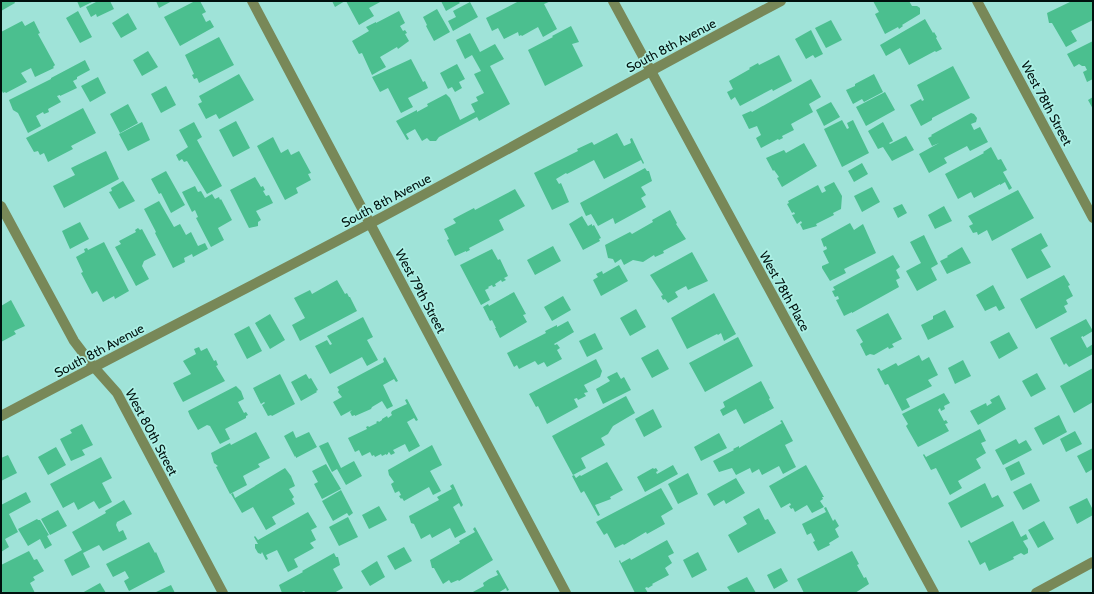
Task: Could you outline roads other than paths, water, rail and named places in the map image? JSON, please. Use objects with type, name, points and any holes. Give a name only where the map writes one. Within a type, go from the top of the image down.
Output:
[{"type":"street","name":"West 79th Street","points":[[252,1],[566,593]]},
{"type":"street","name":"West 78th Place","points":[[613,1],[934,593]]},
{"type":"street","name":"South 8th Avenue","points":[[1,416],[93,366],[370,223],[780,1]]},
{"type":"street","name":"West 78th Street","points":[[977,1],[1093,218]]},
{"type":"street","name":"West 80th Street","points":[[1,206],[74,342],[117,393],[224,593]]},
{"type":"street","points":[[1036,593],[1093,562]]}]
